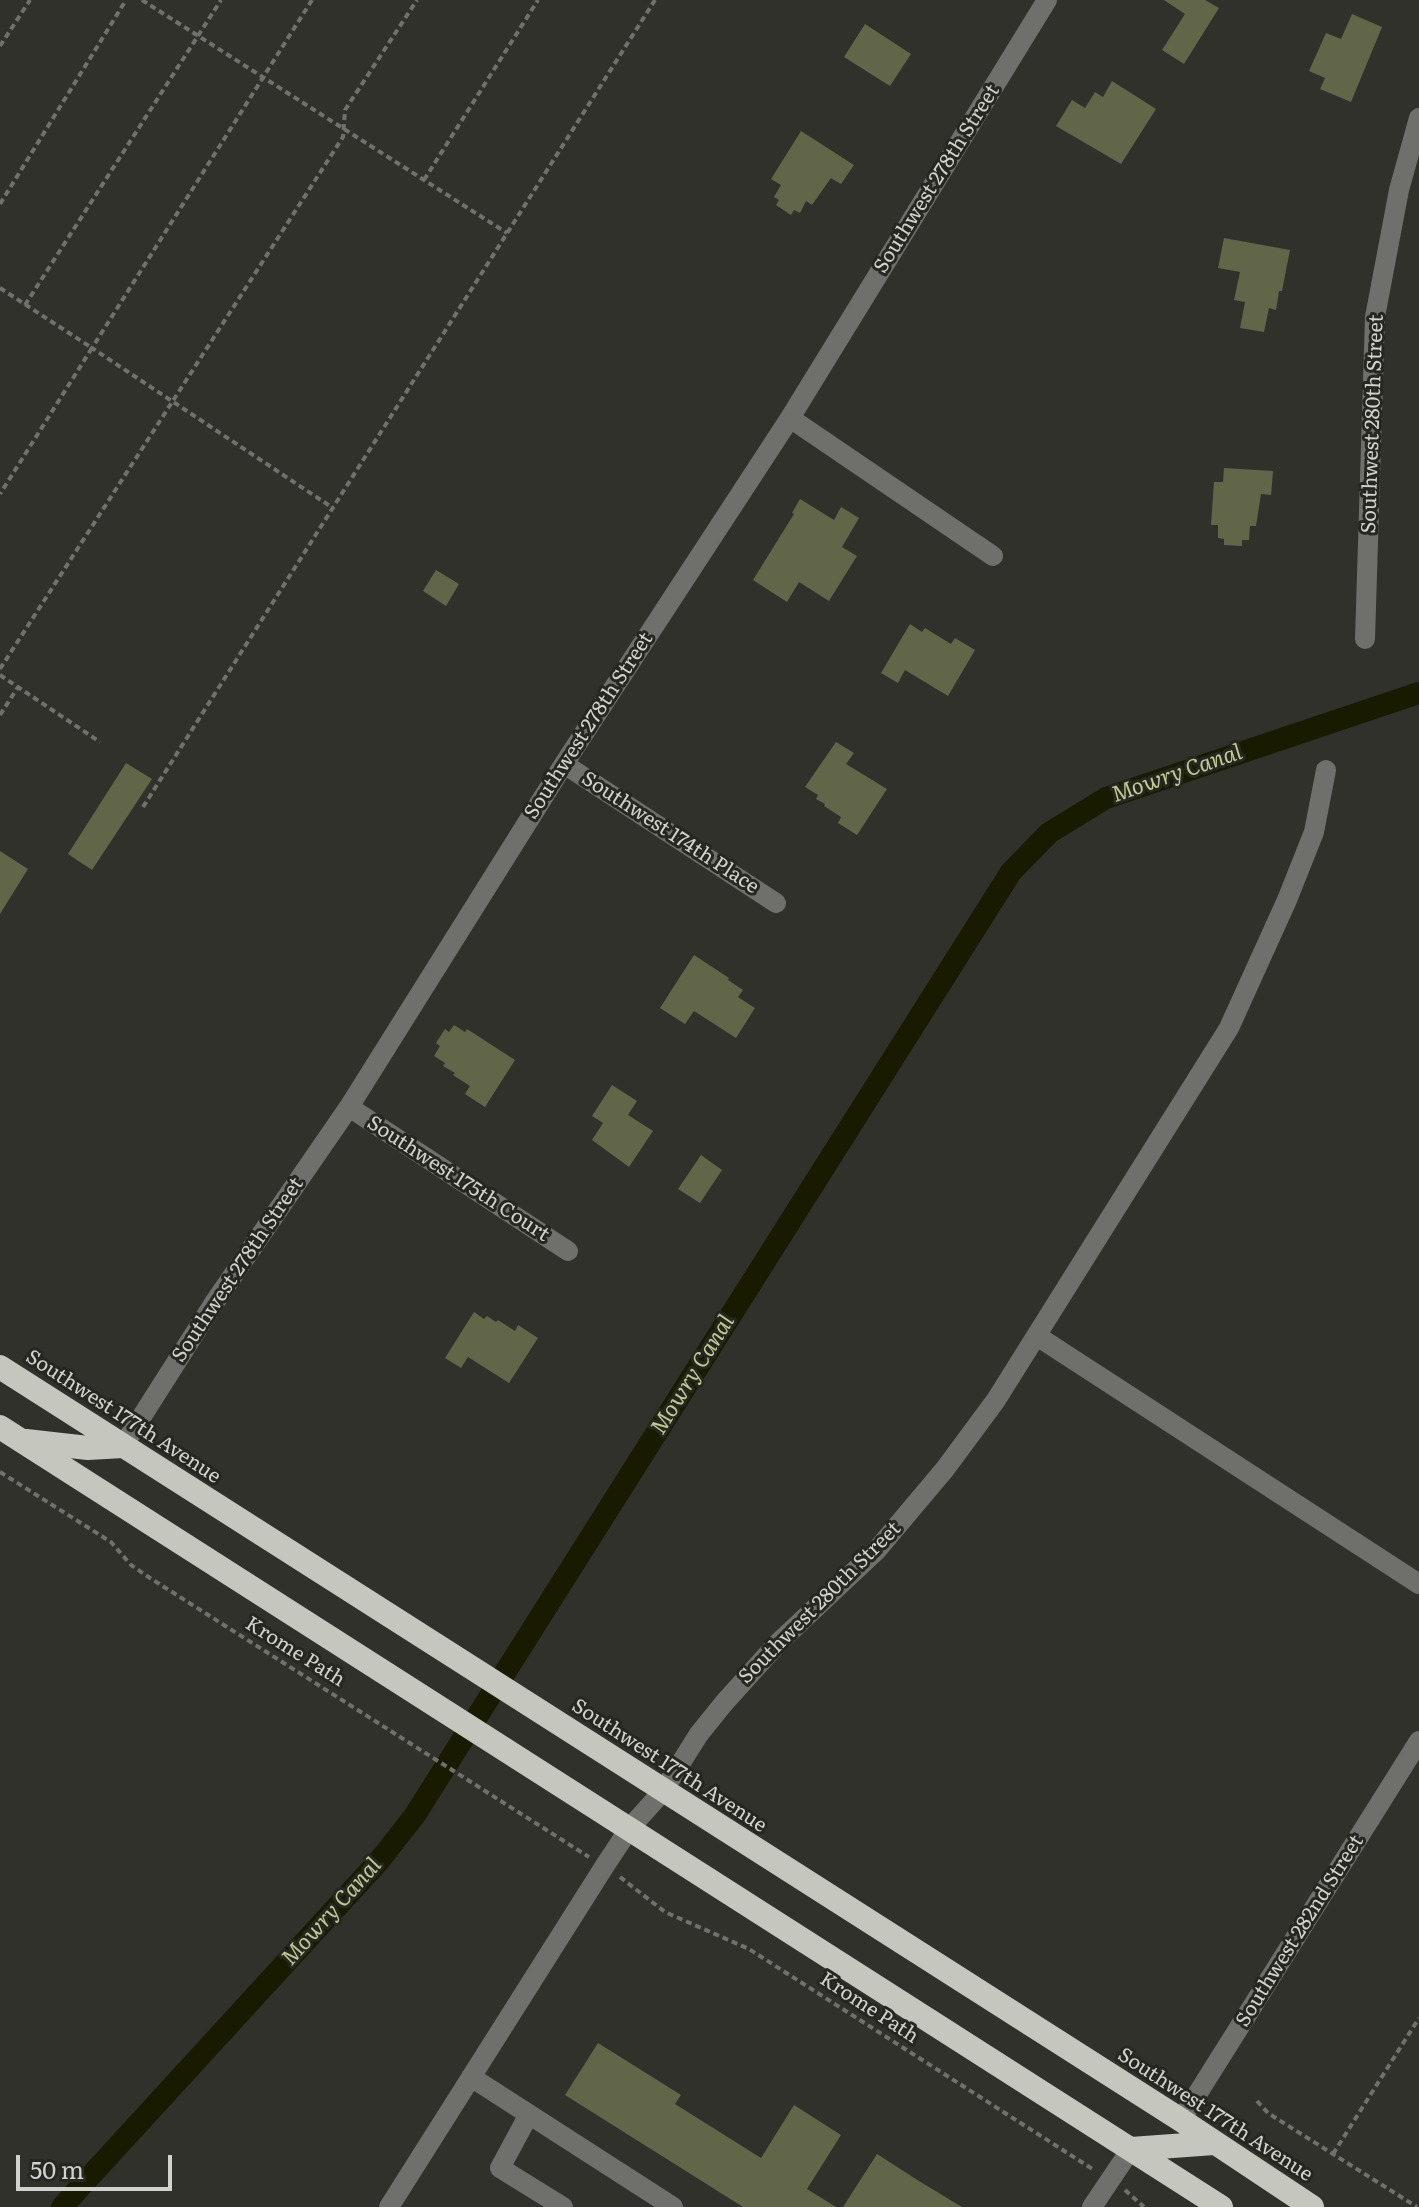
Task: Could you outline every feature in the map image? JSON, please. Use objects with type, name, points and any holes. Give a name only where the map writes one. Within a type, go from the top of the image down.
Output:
[{"type":"highway","name":"Southwest 177th Avenue","points":[[0,1367],[1181,2120],[1312,2207]]},
{"type":"highway","points":[[10,1434],[88,1448],[123,1446]]},
{"type":"highway","points":[[10,1434],[1221,2207]]},
{"type":"highway","points":[[1131,2149],[1214,2143]]},
{"type":"street","name":"Southwest 278th Street","points":[[123,1446],[214,1303],[349,1107],[564,764],[790,418],[1047,0]]},
{"type":"street","name":"Southwest 280th Street","points":[[1365,639],[1375,317],[1409,193],[1419,118]]},
{"type":"street","points":[[790,418],[993,556]]},
{"type":"street","name":"Southwest 174th Place","points":[[564,764],[776,903]]},
{"type":"street","name":"Southwest 280th Street","points":[[389,2207],[629,1829],[663,1791],[699,1734],[752,1670],[876,1551],[945,1469],[996,1400],[1229,1028],[1314,832],[1326,770]]},
{"type":"street","name":"Southwest 175th Court","points":[[349,1107],[568,1251]]},
{"type":"street","points":[[1037,1336],[1419,1584]]},
{"type":"street","name":"Southwest 282nd Street","points":[[1181,2120],[1419,1741]]},
{"type":"street","points":[[471,2077],[673,2207]]},
{"type":"street","points":[[528,2116],[500,2168],[563,2207]]},
{"type":"street","points":[[1092,2207],[1131,2149]]},
{"type":"path","points":[[0,46],[30,0]]},
{"type":"path","points":[[0,204],[126,0]]},
{"type":"path","points":[[142,0],[507,233]]},
{"type":"path","points":[[25,305],[221,0]]},
{"type":"path","points":[[0,494],[312,0]]},
{"type":"path","points":[[100,742],[0,672],[171,400],[343,137],[345,110],[417,0]]},
{"type":"path","points":[[424,180],[538,0]]},
{"type":"path","points":[[143,807],[655,0]]},
{"type":"path","points":[[0,288],[333,508]]},
{"type":"path","points":[[0,715],[18,687]]},
{"type":"path","name":"Krome Path","points":[[0,1472],[111,1542],[131,1565],[160,1584],[579,1851]]},
{"type":"path","name":"Krome Path","points":[[621,1877],[665,1912],[749,1949],[1098,2172]]},
{"type":"path","points":[[1333,2154],[1419,2018]]},
{"type":"path","points":[[1257,2101],[1268,2113],[1417,2207]]},
{"type":"path","points":[[1120,2186],[1144,2207]]},
{"type":"building","points":[[1164,0],[1205,0],[1219,8],[1184,64],[1162,50],[1185,14]]},
{"type":"building","points":[[1352,14],[1382,27],[1351,102],[1320,89],[1325,78],[1309,71],[1326,33],[1341,39]]},
{"type":"building","points":[[865,24],[911,54],[890,86],[844,57]]},
{"type":"building","points":[[1112,81],[1156,109],[1121,164],[1056,126],[1072,100],[1085,108],[1095,92],[1103,97]]},
{"type":"building","points":[[801,131],[854,165],[841,184],[831,178],[812,205],[806,201],[800,213],[794,210],[791,215],[776,205],[779,200],[774,197],[781,185],[771,179]]},
{"type":"building","points":[[1224,238],[1290,250],[1276,310],[1269,308],[1264,332],[1240,328],[1245,302],[1234,300],[1240,272],[1218,268]]},
{"type":"building","points":[[1224,468],[1273,471],[1271,495],[1261,494],[1256,526],[1250,526],[1249,540],[1242,540],[1242,546],[1224,545],[1224,539],[1218,538],[1218,525],[1211,525],[1214,482],[1223,482]]},
{"type":"building","points":[[800,499],[834,520],[841,507],[859,518],[842,547],[857,556],[829,601],[799,582],[787,602],[753,580]]},
{"type":"building","points":[[436,570],[459,584],[446,606],[423,591]]},
{"type":"building","points":[[910,624],[922,632],[925,628],[951,644],[955,638],[975,650],[948,696],[905,670],[898,683],[881,673]]},
{"type":"building","points":[[836,742],[854,753],[846,764],[887,789],[857,835],[838,823],[841,817],[824,806],[816,799],[818,795],[805,787]]},
{"type":"building","points":[[126,763],[152,779],[92,870],[68,854]]},
{"type":"building","points":[[0,851],[28,869],[0,914]]},
{"type":"building","points":[[694,955],[743,990],[738,997],[755,1008],[736,1038],[694,1011],[685,1024],[660,1008]]},
{"type":"building","points":[[454,1025],[465,1032],[467,1029],[515,1060],[485,1107],[465,1094],[470,1086],[453,1075],[455,1073],[434,1056],[440,1046],[436,1043],[445,1029],[449,1032]]},
{"type":"building","points":[[612,1085],[637,1101],[628,1115],[653,1131],[629,1167],[592,1140],[603,1123],[592,1116]]},
{"type":"building","points":[[701,1155],[722,1170],[700,1203],[678,1189]]},
{"type":"building","points":[[474,1312],[484,1319],[487,1316],[496,1322],[498,1320],[515,1331],[518,1325],[538,1338],[509,1383],[468,1357],[461,1368],[445,1358]]},
{"type":"building","points":[[598,2043],[681,2095],[675,2104],[761,2158],[794,2105],[841,2135],[807,2189],[836,2207],[743,2207],[565,2095]]},
{"type":"building","points":[[877,2154],[919,2181],[962,2207],[843,2207]]},
{"type":"waterway","name":"Mowry Canal","points":[[62,2207],[379,1861],[415,1815],[1011,872],[1049,833],[1106,798],[1419,693]]}]
